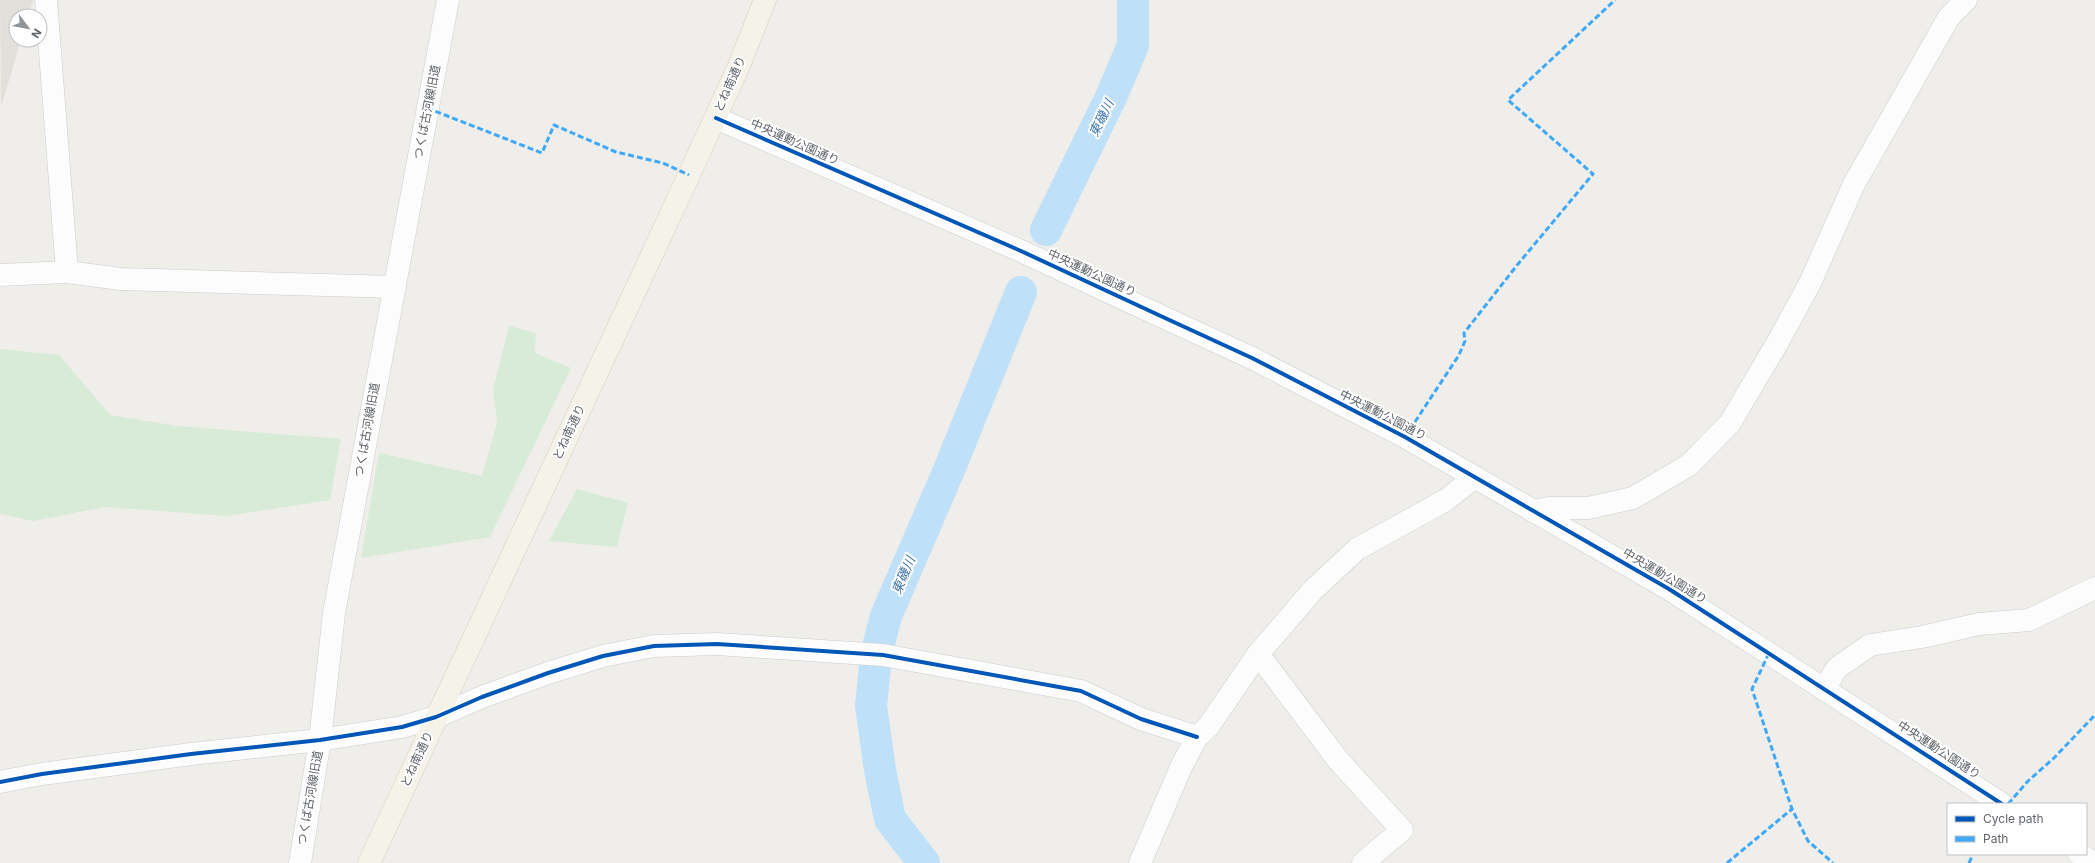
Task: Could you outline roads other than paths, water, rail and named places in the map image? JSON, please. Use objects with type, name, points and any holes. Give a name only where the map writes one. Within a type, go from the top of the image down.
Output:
[{"type":"main road","name":"とね南通り","points":[[369,863],[716,118],[765,0]]},
{"type":"street","points":[[46,0],[66,272]]},
{"type":"street","name":"つくば古河線旧道","points":[[300,863],[320,740],[334,613],[448,0]]},
{"type":"street","points":[[1533,511],[1549,508],[1588,508],[1633,498],[1689,465],[1730,423],[1779,340],[1810,283],[1854,184],[1949,17],[1966,0]]},
{"type":"street","name":"中央運動公園通り","points":[[716,118],[1022,251],[1252,358],[1405,437],[1669,589],[2000,803]]},
{"type":"street","points":[[0,275],[66,272],[121,279],[395,287]]},
{"type":"street","points":[[1140,863],[1182,765],[1197,737],[1208,727],[1258,654],[1313,590],[1357,549],[1446,500],[1475,477]]},
{"type":"street","points":[[1824,689],[1837,668],[1870,645],[1922,637],[1979,624],[2029,620],[2095,588]]},
{"type":"street","points":[[0,782],[50,773],[320,740],[402,728],[436,718],[482,696],[548,673],[603,656],[654,646],[717,644],[874,654],[1081,691],[1141,718],[1197,737]]},
{"type":"street","points":[[1258,654],[1338,760],[1402,830],[1363,863]]},
{"type":"street","points":[[2081,855],[2094,863]]},
{"type":"waterway","name":"東磯川","points":[[1046,230],[1112,95],[1133,45],[1133,0]]},
{"type":"waterway","name":"東磯川","points":[[924,863],[890,819],[880,770],[871,706],[876,655],[886,616],[949,470],[1021,292]]}]
